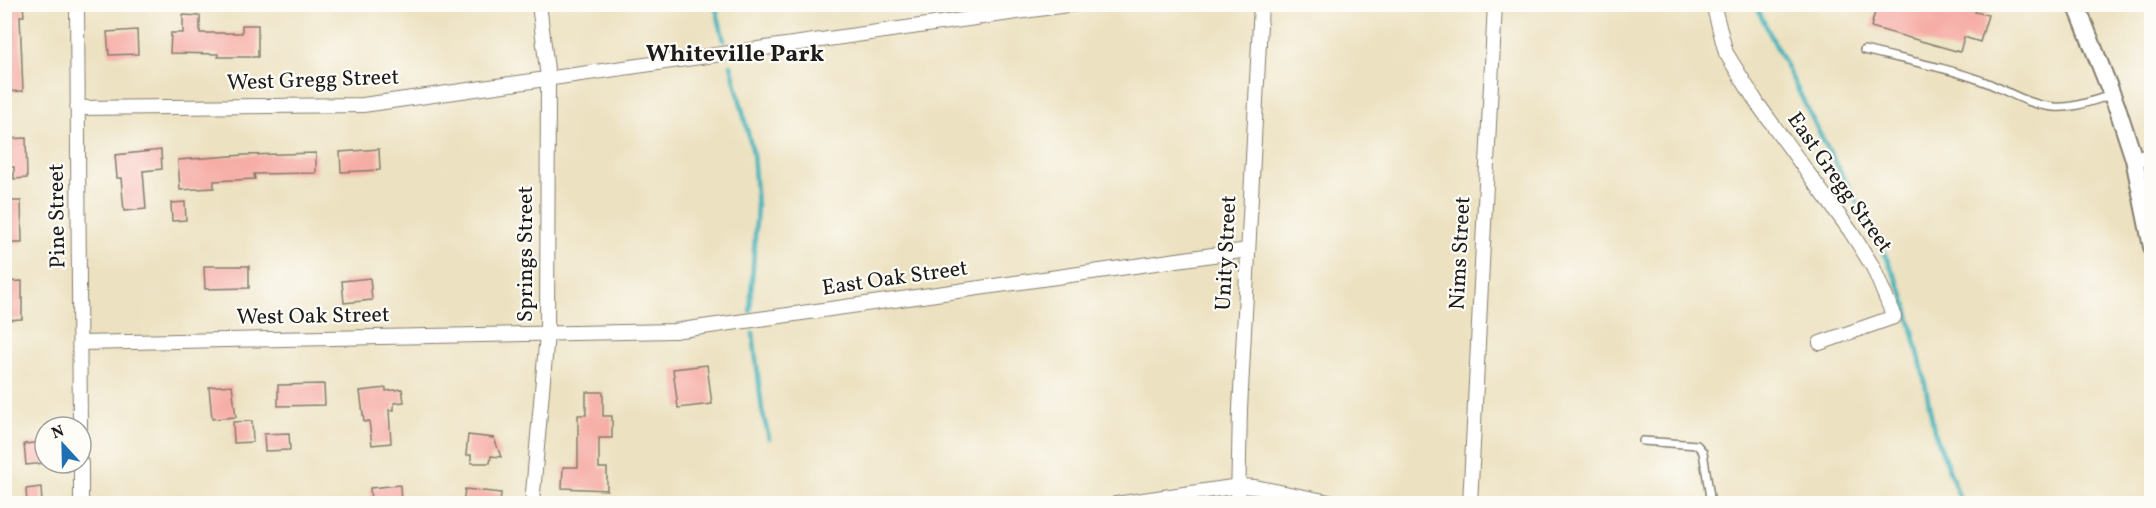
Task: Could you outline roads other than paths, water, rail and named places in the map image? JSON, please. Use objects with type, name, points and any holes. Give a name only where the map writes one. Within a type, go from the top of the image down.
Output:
[{"type":"street","name":"Pine Street","points":[[76,4],[80,415]]},
{"type":"street","name":"Springs Street","points":[[532,504],[547,334],[548,78],[539,4]]},
{"type":"street","points":[[548,78],[1074,4]]},
{"type":"street","name":"Unity Street","points":[[1238,504],[1260,4]]},
{"type":"street","name":"Nims Street","points":[[1470,504],[1495,4]]},
{"type":"street","name":"East Gregg Street","points":[[1713,4],[1726,53],[1757,103],[1868,258],[1894,316],[1820,343]]},
{"type":"street","points":[[2076,4],[2112,94],[2134,159],[2151,247]]},
{"type":"street","name":"West Gregg Street","points":[[77,108],[363,105],[548,78]]},
{"type":"street","points":[[2134,159],[2151,156]]},
{"type":"street","name":"East Oak Street","points":[[547,334],[674,331],[1248,250]]},
{"type":"street","name":"West Oak Street","points":[[80,343],[547,334]]},
{"type":"street","points":[[81,475],[81,504]]},
{"type":"street","points":[[1116,504],[1239,486],[1255,487],[1339,504]]},
{"type":"lane","points":[[1864,50],[1962,74],[2022,100],[2054,107],[2072,106],[2112,94]]},
{"type":"lane","points":[[1643,441],[1697,445],[1703,452],[1711,504]]},
{"type":"waterway","points":[[715,4],[724,41]]},
{"type":"waterway","points":[[1755,4],[1822,138],[1880,244],[1904,296],[1922,368],[1934,430],[1962,504]]},
{"type":"waterway","points":[[731,65],[753,153],[757,206],[750,311]]},
{"type":"waterway","points":[[753,333],[762,410],[769,438]]},
{"type":"district","name":"Whiteville Park","points":[[735,55]]}]
